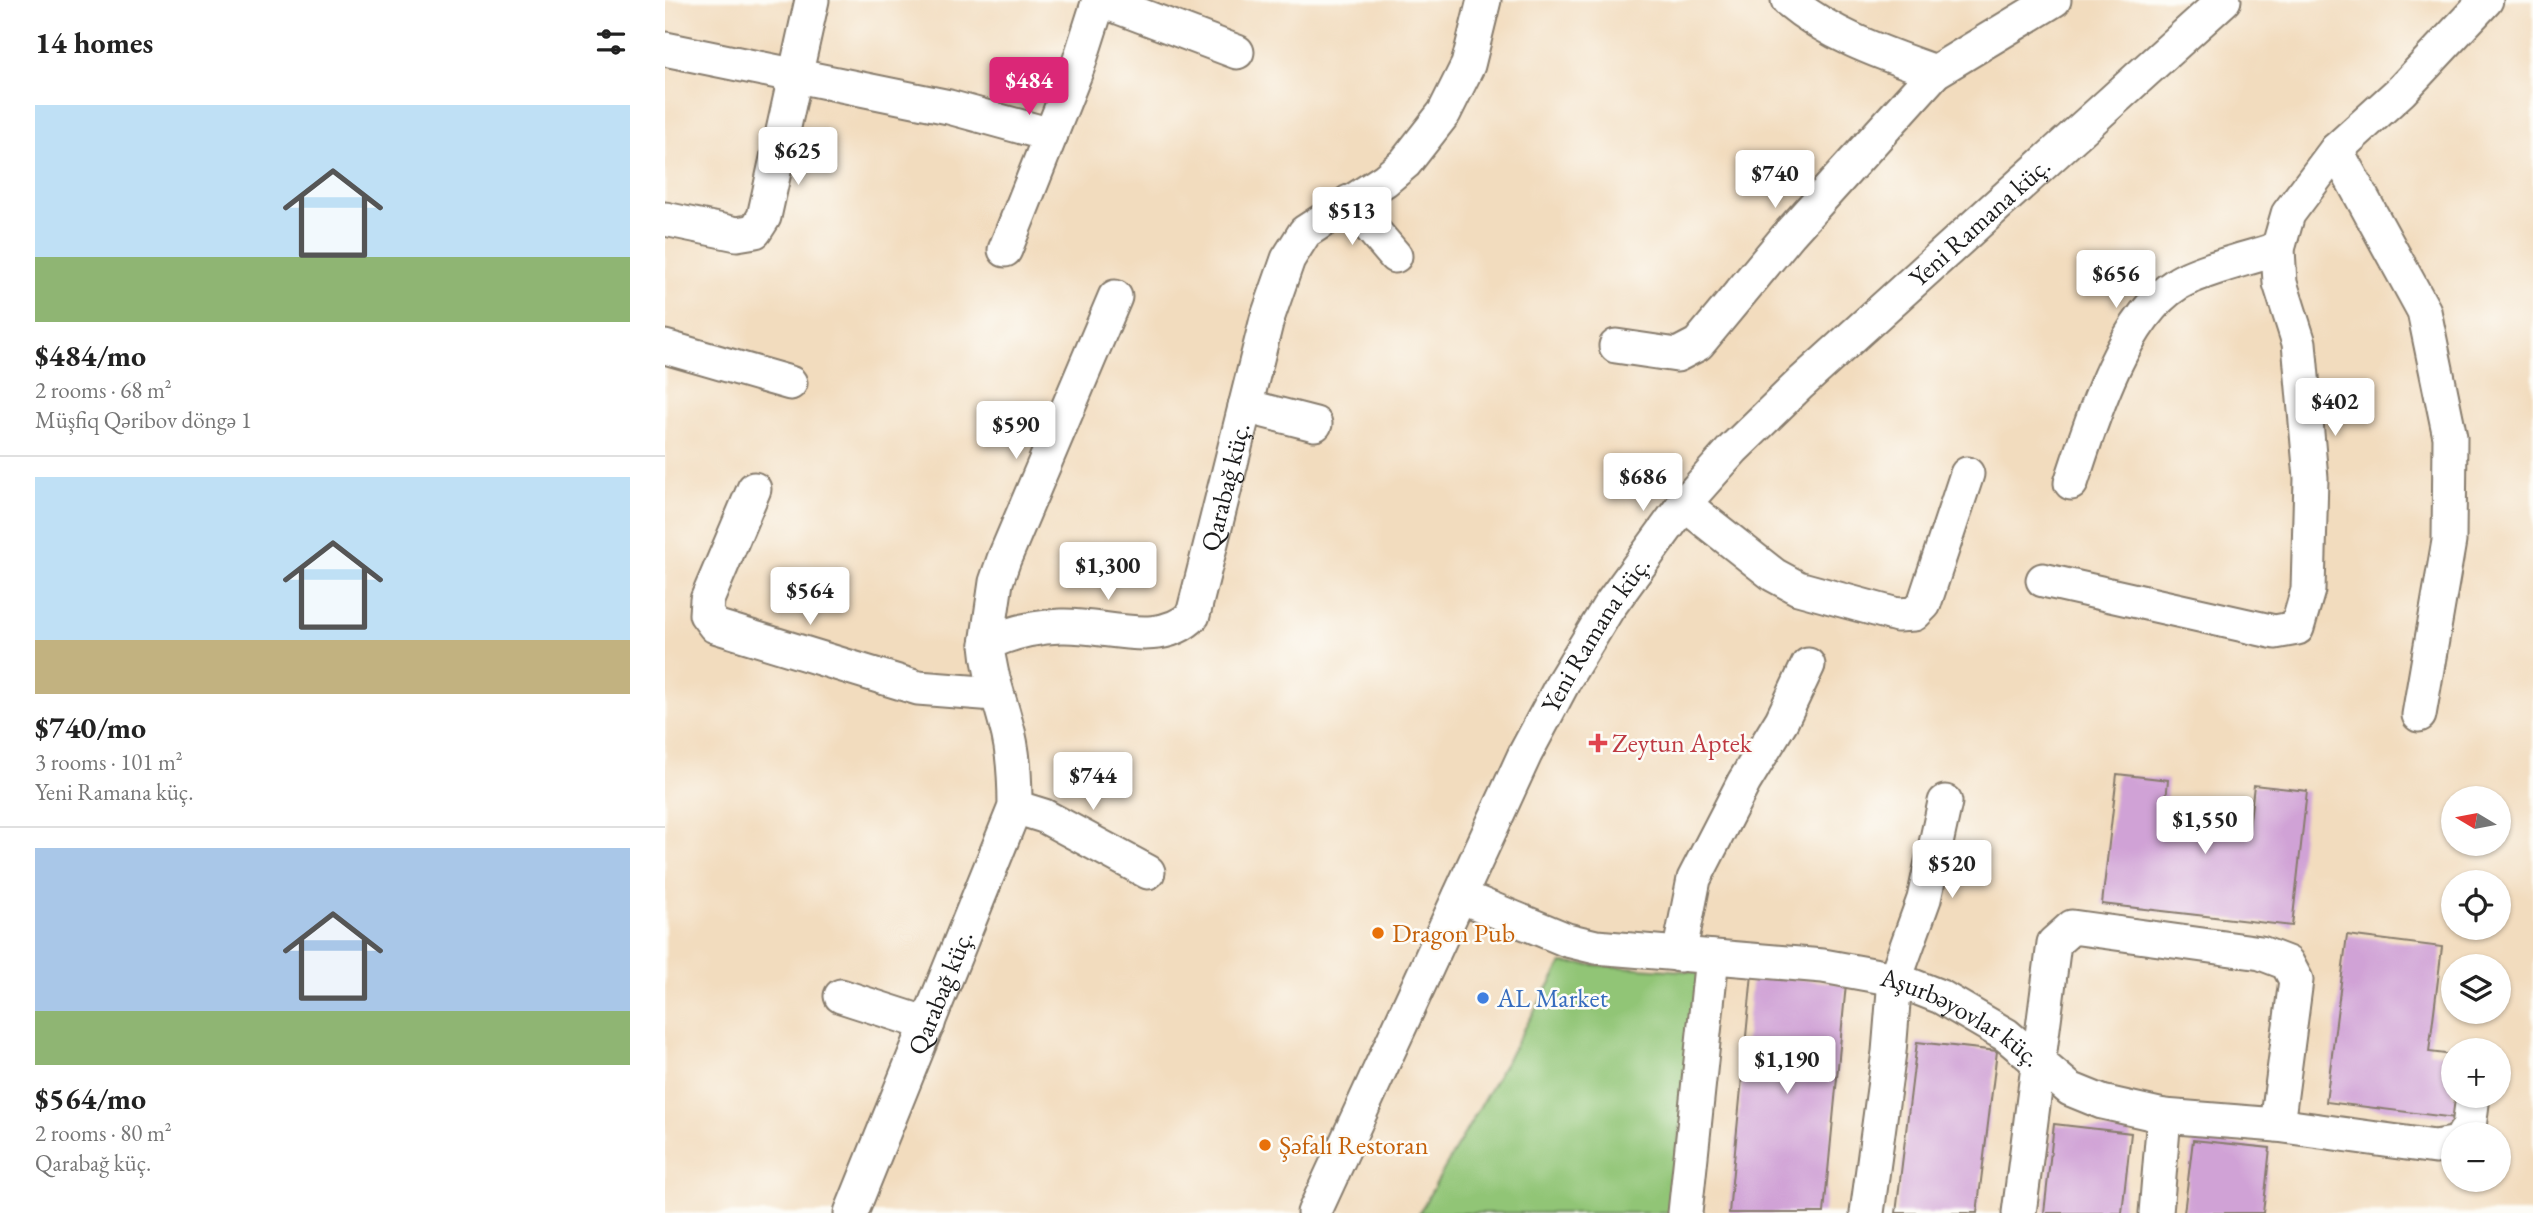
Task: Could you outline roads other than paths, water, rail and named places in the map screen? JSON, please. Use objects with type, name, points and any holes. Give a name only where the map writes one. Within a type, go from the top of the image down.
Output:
[{"type":"street","points":[[665,219],[737,234],[755,231],[764,217],[812,0]]},
{"type":"street","points":[[1005,250],[1078,66],[1099,0],[1237,52]]},
{"type":"street","name":"Qarabağ küç.","points":[[851,1213],[1015,807],[1014,762],[1006,724],[995,694],[987,644],[1010,633],[1064,625],[1162,633],[1180,628],[1192,615],[1267,319],[1288,259],[1304,232],[1385,180],[1405,163],[1444,113],[1468,65],[1484,0]]},
{"type":"street","points":[[1788,0],[1807,16],[1853,42],[1935,72]]},
{"type":"street","points":[[1616,346],[1677,355],[1698,344],[1790,233],[1935,72],[2054,0]]},
{"type":"street","name":"Yeni Ramana küç.","points":[[1314,1213],[1525,754],[1565,678],[1608,608],[1684,504],[1733,449],[1800,384],[2224,0]]},
{"type":"street","points":[[2043,580],[2276,632],[2297,628],[2308,590],[2311,478],[2299,343],[2280,283],[2278,249],[2288,214],[2336,150],[2401,91],[2486,0]]},
{"type":"street","points":[[665,49],[949,107],[1051,135]]},
{"type":"street","points":[[2336,150],[2424,311],[2451,437],[2449,541],[2419,715]]},
{"type":"street","points":[[1349,202],[1395,256]]},
{"type":"street","points":[[2071,483],[2101,391],[2146,312],[2177,283],[2278,249]]},
{"type":"street","points":[[987,644],[994,592],[1004,559],[1115,297]]},
{"type":"street","points":[[665,347],[790,383]]},
{"type":"street","points":[[1245,406],[1315,424]]},
{"type":"street","points":[[1684,504],[1774,575],[1798,588],[1897,615],[1914,614],[1924,604],[1967,474]]},
{"type":"street","points":[[754,489],[707,600],[706,614],[715,626],[918,688],[995,694]]},
{"type":"street","points":[[1679,955],[1694,879],[1744,782],[1782,720],[1808,664]]},
{"type":"street","points":[[1867,1213],[1889,1052],[1895,979],[1924,900],[1945,802]]},
{"type":"street","points":[[1015,807],[1044,816],[1148,872]]},
{"type":"street","name":"Aşurbəyovlar küç.","points":[[1460,896],[1567,940],[1596,947],[1823,966],[1895,979],[1941,997],[1995,1029],[2070,1089],[2102,1102],[2164,1116],[2277,1125],[2441,1146]]},
{"type":"street","points":[[2019,1213],[2054,943],[2072,927],[2261,953],[2287,963],[2296,980],[2277,1125]]},
{"type":"street","points":[[1685,1213],[1711,957]]},
{"type":"street","points":[[841,996],[928,1024]]},
{"type":"street","points":[[2156,1213],[2164,1116]]},
{"type":"place","name":"Zeytun Aptek","points":[[1598,743]]},
{"type":"place","name":"Dragon Pub","points":[[1378,933]]},
{"type":"place","name":"AL Market","points":[[1483,998]]},
{"type":"place","name":"Şəfalı Restoran","points":[[1265,1145]]}]
